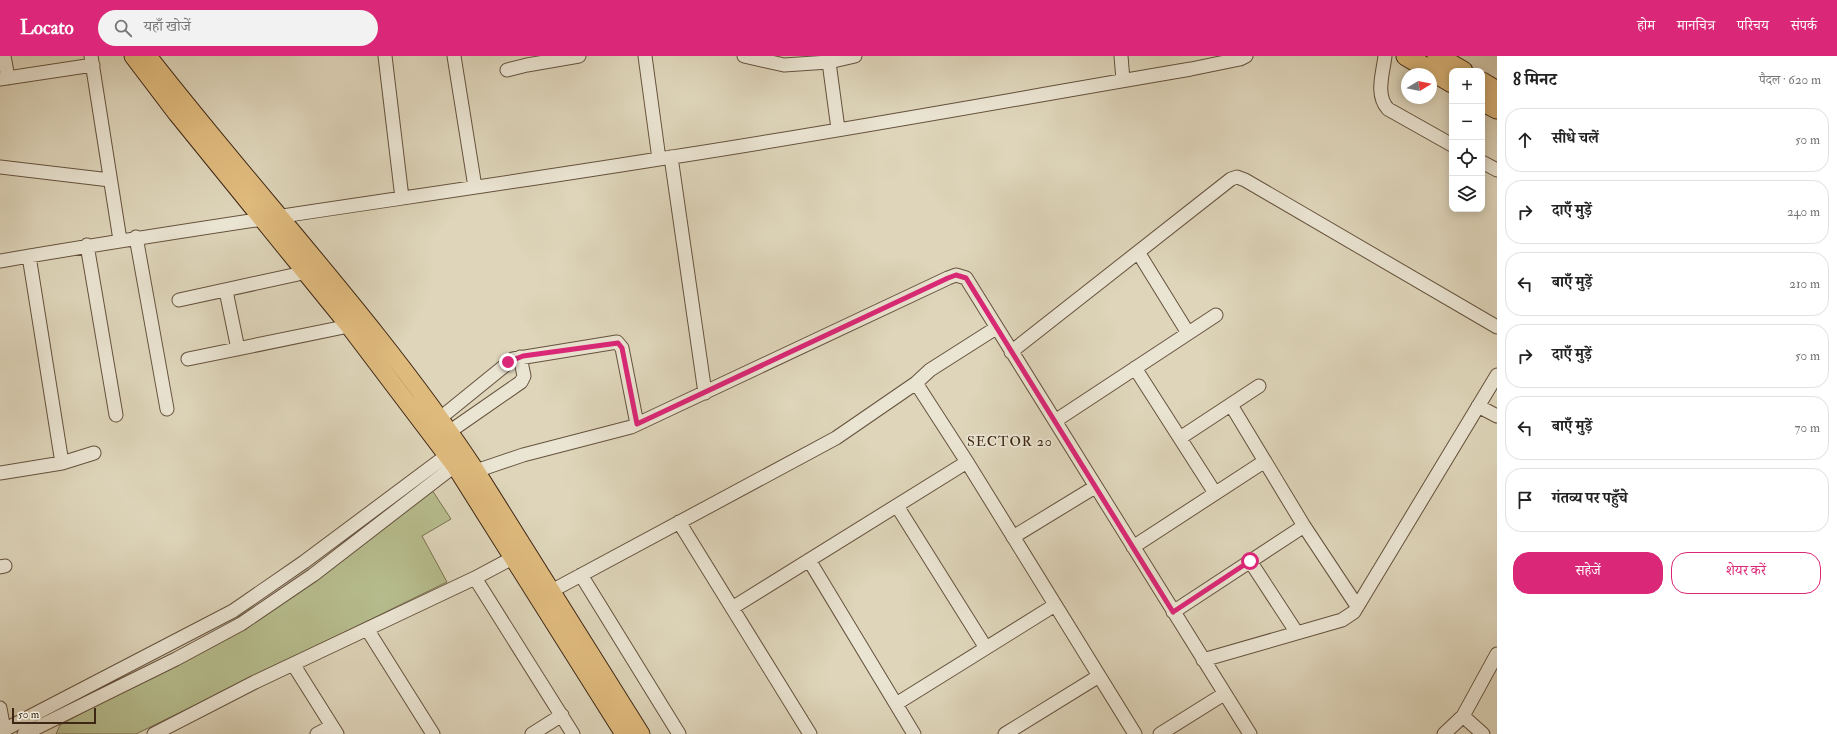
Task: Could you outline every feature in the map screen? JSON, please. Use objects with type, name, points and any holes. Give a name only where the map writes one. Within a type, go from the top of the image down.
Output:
[{"type":"highway","points":[[1406,56],[1449,81]]},
{"type":"highway","points":[[1437,56],[1458,68]]},
{"type":"highway","points":[[1485,84],[1497,91]]},
{"type":"highway","points":[[1485,103],[1497,109]]},
{"type":"main road","points":[[133,56],[262,220],[461,462],[520,555],[641,734]]},
{"type":"main road","points":[[148,56],[184,103],[366,322],[444,425],[461,462]]},
{"type":"main road","points":[[546,594],[624,734]]},
{"type":"street","points":[[4,56],[4,79],[92,60],[120,240]]},
{"type":"street","points":[[385,56],[402,198]]},
{"type":"street","points":[[454,56],[475,187]]},
{"type":"street","points":[[507,70],[527,60],[578,56]]},
{"type":"street","points":[[645,56],[665,158],[705,392]]},
{"type":"street","points":[[744,56],[776,64],[829,62],[855,56]]},
{"type":"street","points":[[1121,56],[1123,80]]},
{"type":"street","points":[[1385,56],[1380,96],[1383,103],[1388,109],[1449,143]]},
{"type":"street","points":[[0,261],[136,237],[262,220],[665,158],[1123,80],[1235,57]]},
{"type":"street","points":[[829,62],[838,129]]},
{"type":"street","points":[[1485,164],[1497,170]]},
{"type":"street","points":[[0,167],[110,180]]},
{"type":"street","points":[[1012,352],[1231,179],[1240,178],[1497,328]]},
{"type":"street","points":[[136,237],[167,409]]},
{"type":"street","points":[[88,246],[116,415]]},
{"type":"street","points":[[1138,252],[1188,333]]},
{"type":"street","points":[[29,256],[62,463]]},
{"type":"street","points":[[179,300],[226,291],[322,268]]},
{"type":"street","points":[[24,734],[176,659],[241,624],[313,575],[461,462],[523,455],[631,427],[956,275],[966,278],[1250,734]]},
{"type":"street","points":[[226,291],[238,348]]},
{"type":"street","points":[[1055,422],[1216,315]]},
{"type":"street","points":[[188,359],[350,326]]},
{"type":"street","points":[[546,594],[836,438],[916,383],[930,370],[996,328]]},
{"type":"street","points":[[444,425],[511,360],[520,357],[618,343],[622,348],[637,424]]},
{"type":"street","points":[[444,425],[521,382],[524,376],[520,357]]},
{"type":"street","points":[[1135,368],[1215,493]]},
{"type":"street","points":[[1203,660],[1342,620],[1354,612],[1497,375]]},
{"type":"street","points":[[916,383],[967,462],[1135,734]]},
{"type":"street","points":[[1180,438],[1259,386]]},
{"type":"street","points":[[1231,405],[1304,526],[1357,606]]},
{"type":"street","points":[[1478,406],[1497,416]]},
{"type":"street","points":[[0,473],[62,463],[94,453]]},
{"type":"street","points":[[1133,547],[1265,461]]},
{"type":"street","points":[[732,608],[967,462]]},
{"type":"street","points":[[1013,537],[1095,487]]},
{"type":"street","points":[[897,506],[986,648]]},
{"type":"street","points":[[679,522],[810,734]]},
{"type":"street","points":[[1173,612],[1304,526]]},
{"type":"street","points":[[154,734],[294,664],[520,555]]},
{"type":"street","points":[[809,560],[914,734]]},
{"type":"street","points":[[1250,561],[1297,633]]},
{"type":"street","points":[[581,575],[679,734]]},
{"type":"street","points":[[475,578],[574,734]]},
{"type":"street","points":[[896,704],[1055,605]]},
{"type":"street","points":[[367,629],[433,734]]},
{"type":"street","points":[[1444,734],[1463,716],[1497,654]]},
{"type":"street","points":[[294,664],[335,730],[317,734]]},
{"type":"street","points":[[1005,734],[1099,676]]},
{"type":"street","points":[[1160,734],[1224,694]]},
{"type":"street","points":[[0,708],[2,731],[41,725]]},
{"type":"street","points":[[532,734],[562,715]]},
{"type":"street","points":[[1463,716],[1483,734]]},
{"type":"green space","points":[[432,490],[451,519],[422,536],[447,582],[136,734],[56,734],[60,725],[248,624]]},
{"type":"district","name":"SECTOR 20","points":[[1010,441]]},
{"type":"route","points":[[508,362],[523,356],[617,342],[621,344],[622,348],[637,424],[948,278],[961,275],[966,278],[1173,612],[1250,561]]}]
